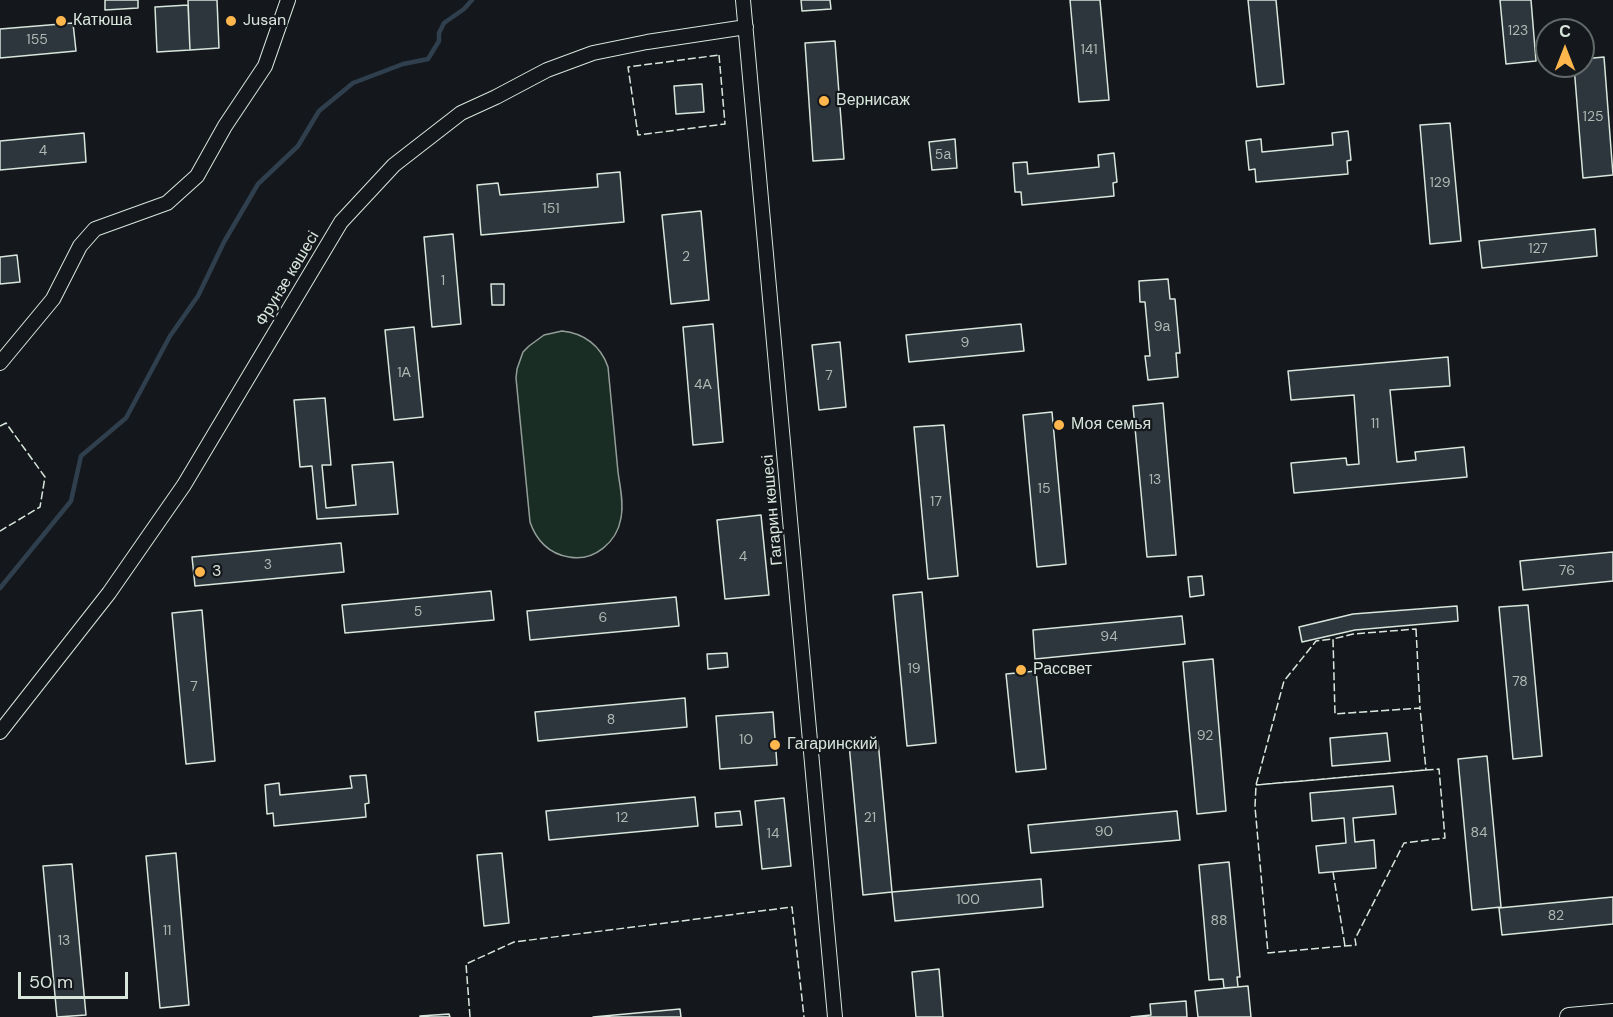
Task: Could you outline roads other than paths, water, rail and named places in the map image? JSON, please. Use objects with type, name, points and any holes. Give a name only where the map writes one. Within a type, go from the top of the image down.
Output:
[{"type":"street","points":[[0,363],[53,299],[80,246],[95,229],[166,203],[197,176],[225,126],[265,66],[288,0]]},
{"type":"street","name":"Гагарин көшесі","points":[[743,0],[835,1017]]},
{"type":"street","name":"Фрунзе көшесі","points":[[0,732],[109,593],[184,485],[341,222],[394,165],[461,112],[496,97],[547,70],[593,53],[646,42],[746,27]]},
{"type":"street","points":[[1569,1017],[1613,1013]]},
{"type":"waterway","points":[[0,588],[71,501],[81,456],[126,418],[170,336],[198,296],[224,242],[258,184],[298,146],[319,111],[353,83],[403,64],[428,59],[439,41],[439,33],[444,23],[464,9],[472,0]]},
{"type":"place","name":"Катюша","points":[[61,21]]},
{"type":"place","name":"Jusan","points":[[231,21]]},
{"type":"place","name":"Вернисаж","points":[[824,101]]},
{"type":"place","name":"Моя семья","points":[[1059,425]]},
{"type":"place","name":"3","points":[[200,572]]},
{"type":"place","name":"Рассвет","points":[[1021,670]]},
{"type":"place","name":"Гагаринский","points":[[775,745]]}]
